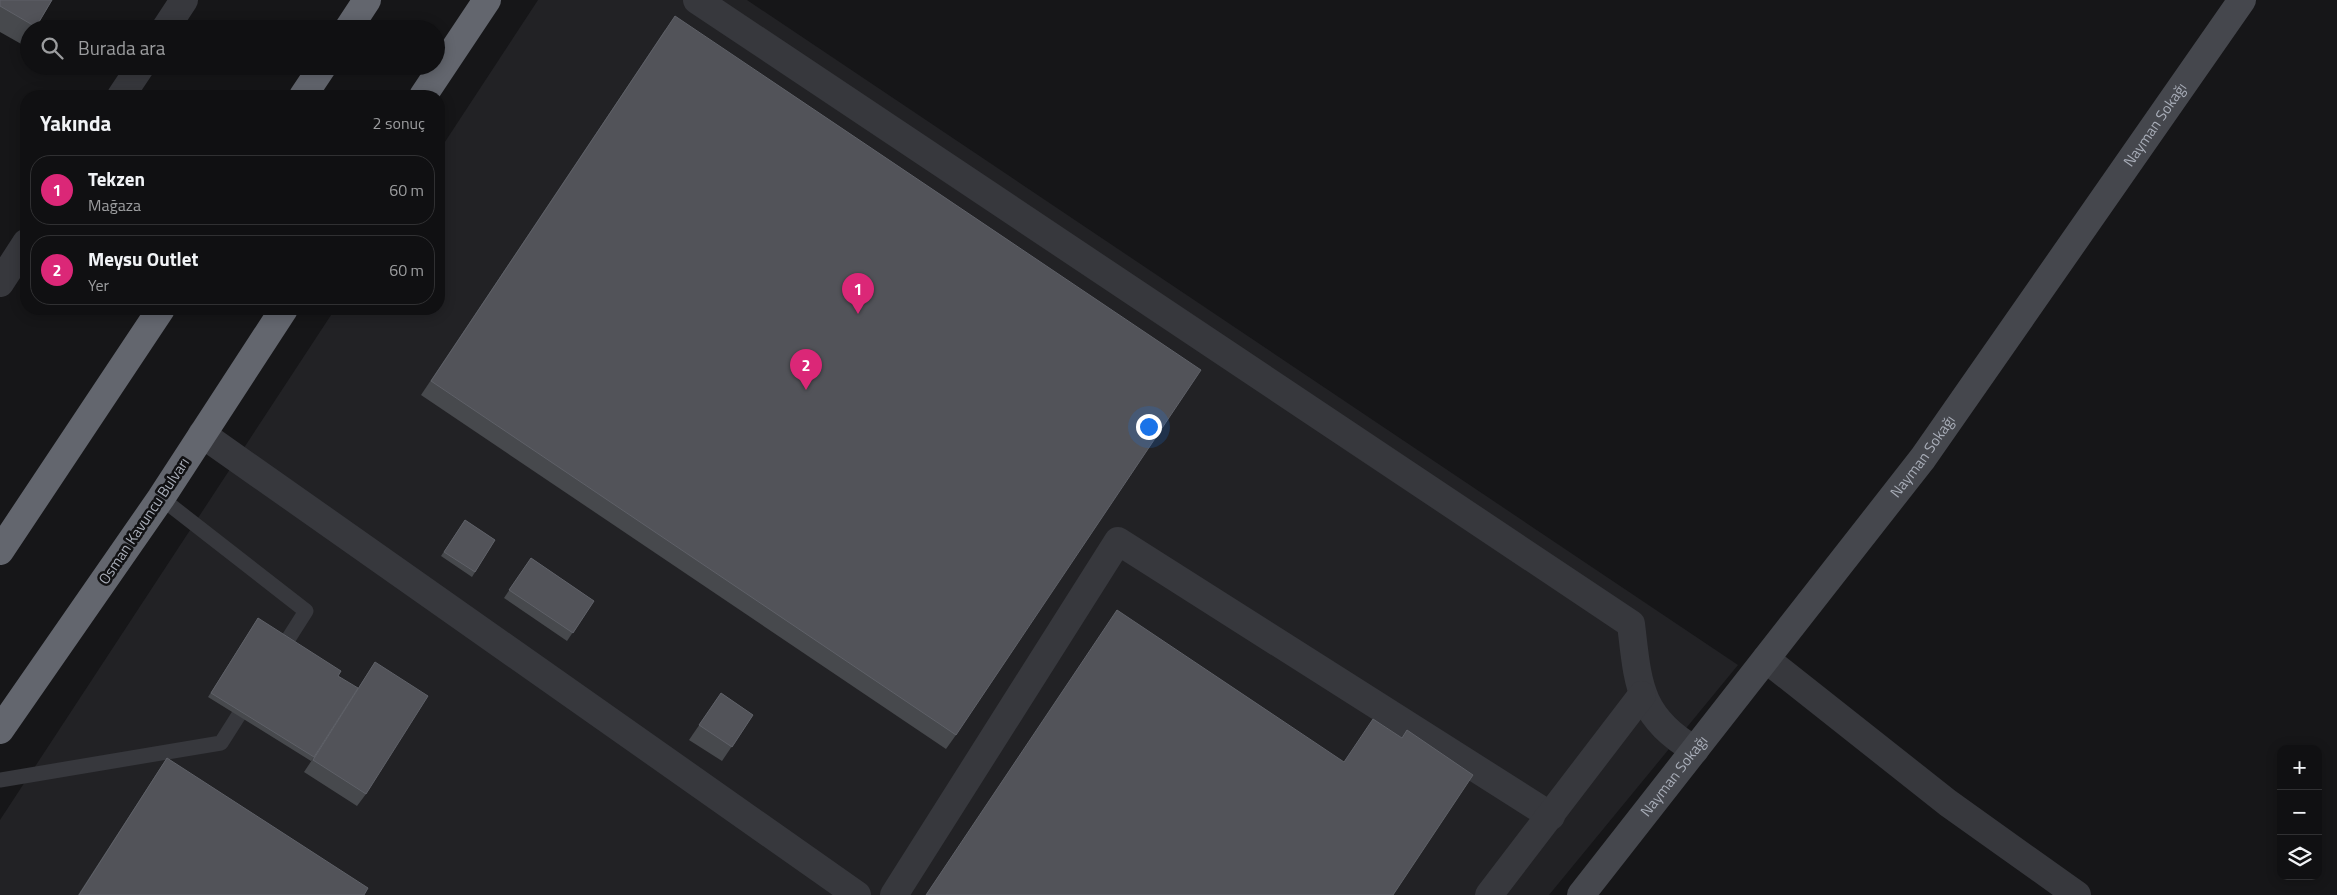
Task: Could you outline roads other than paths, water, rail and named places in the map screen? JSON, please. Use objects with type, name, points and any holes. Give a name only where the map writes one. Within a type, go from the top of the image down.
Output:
[{"type":"highway","points":[[354,20],[367,0]]},
{"type":"highway","points":[[445,63],[486,0]]},
{"type":"highway","points":[[307,90],[317,75]]},
{"type":"highway","points":[[428,90],[438,75]]},
{"type":"highway","points":[[0,551],[157,315]]},
{"type":"highway","name":"Osman Kavuncu Bulvarı","points":[[0,730],[161,498],[280,315]]},
{"type":"street","points":[[171,20],[184,0]]},
{"type":"street","points":[[697,0],[1631,624],[1637,677],[1642,695],[1663,728],[1694,750]]},
{"type":"street","name":"Nayman Sokağı","points":[[1581,895],[1923,458],[2242,0]]},
{"type":"street","points":[[125,90],[135,75]]},
{"type":"street","points":[[0,284],[20,252]]},
{"type":"street","points":[[202,434],[857,895]]},
{"type":"street","points":[[894,895],[1118,541],[1550,816]]},
{"type":"street","points":[[1766,659],[1948,803],[2077,895]]},
{"type":"street","points":[[1489,895],[1642,695]]},
{"type":"lane","points":[[161,498],[306,611],[270,666]]},
{"type":"lane","points":[[0,780],[221,743],[260,683]]},
{"type":"place","name":"Tekzen","points":[[858,314]]},
{"type":"place","name":"Meysu Outlet","points":[[806,390]]}]
